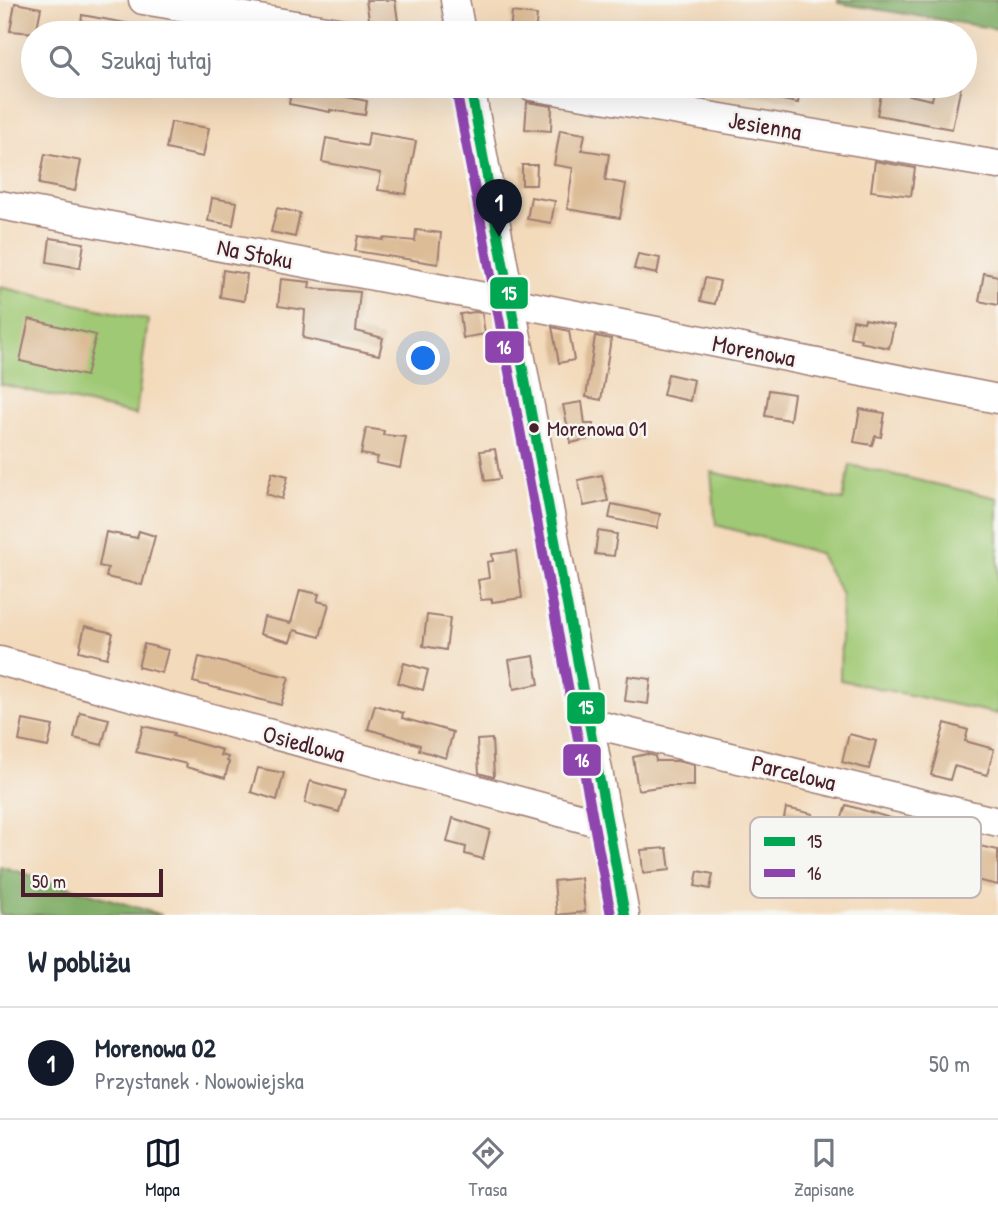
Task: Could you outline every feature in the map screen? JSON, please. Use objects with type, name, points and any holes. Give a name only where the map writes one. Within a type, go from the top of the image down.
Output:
[{"type":"street","points":[[143,0],[271,21]]},
{"type":"street","points":[[455,0],[459,21]]},
{"type":"street","points":[[472,98],[625,915]]},
{"type":"street","name":"Jesienna","points":[[602,98],[998,165]]},
{"type":"street","name":"Na Stoku","points":[[0,205],[511,302]]},
{"type":"street","name":"Morenowa","points":[[511,302],[998,399]]},
{"type":"street","name":"Osiedlowa","points":[[0,660],[608,825]]},
{"type":"street","name":"Parcelowa","points":[[590,723],[977,817]]},
{"type":"green space","points":[[838,0],[998,0],[998,29],[977,26],[977,21],[949,21],[838,3]]},
{"type":"green space","points":[[0,287],[148,320],[136,415],[0,384]]},
{"type":"green space","points":[[850,465],[998,498],[998,714],[840,680],[842,595],[819,553],[716,525],[711,472],[843,500]]},
{"type":"green space","points":[[0,866],[162,915],[0,915]]},
{"type":"building","points":[[366,0],[395,0],[398,21],[369,21]]},
{"type":"building","points":[[15,3],[41,8],[38,21],[21,21],[21,32],[10,31]]},
{"type":"building","points":[[512,12],[537,15],[536,21],[511,21]]},
{"type":"building","points":[[82,15],[115,21],[81,21]]},
{"type":"building","points":[[290,98],[352,98],[367,101],[365,115],[289,104]]},
{"type":"building","points":[[773,98],[799,98],[798,103]]},
{"type":"building","points":[[880,98],[958,98],[952,129],[877,115]]},
{"type":"building","points":[[527,102],[552,106],[551,131],[525,129]]},
{"type":"building","points":[[171,122],[209,128],[203,157],[166,149]]},
{"type":"building","points":[[560,130],[585,134],[582,150],[609,154],[605,180],[626,184],[620,218],[567,209],[573,168],[554,165]]},
{"type":"building","points":[[369,133],[416,141],[406,194],[378,190],[381,173],[322,162],[326,138],[367,146]]},
{"type":"building","points":[[45,154],[81,161],[75,191],[39,184]]},
{"type":"building","points":[[875,161],[915,168],[911,196],[871,191]]},
{"type":"building","points":[[522,165],[537,165],[536,185],[522,185]]},
{"type":"building","points":[[531,197],[555,201],[551,223],[527,219]]},
{"type":"building","points":[[212,198],[237,202],[233,225],[208,221]]},
{"type":"building","points":[[277,208],[300,213],[295,237],[271,232]]},
{"type":"building","points":[[416,230],[441,233],[438,264],[355,251],[358,236],[415,241]]},
{"type":"building","points":[[50,238],[84,243],[80,268],[47,262]]},
{"type":"building","points":[[638,254],[660,258],[657,274],[634,269]]},
{"type":"building","points":[[223,270],[247,274],[244,301],[220,297]]},
{"type":"building","points":[[984,273],[998,276],[998,305],[979,301]]},
{"type":"building","points":[[705,278],[720,281],[715,304],[700,301]]},
{"type":"building","points":[[281,279],[310,282],[309,288],[360,292],[356,331],[383,338],[379,355],[303,338],[305,310],[278,306]]},
{"type":"building","points":[[482,313],[485,334],[463,338],[460,314]]},
{"type":"building","points":[[29,319],[96,335],[86,376],[20,361]]},
{"type":"building","points":[[865,319],[894,325],[889,348],[850,337],[853,320],[864,322]]},
{"type":"building","points":[[552,327],[569,331],[574,360],[559,363]]},
{"type":"building","points":[[595,336],[611,339],[601,400],[586,397]]},
{"type":"building","points":[[668,374],[694,380],[690,401],[663,395]]},
{"type":"building","points":[[769,390],[794,394],[790,420],[765,416]]},
{"type":"building","points":[[582,402],[585,424],[593,424],[596,437],[571,443],[563,405]]},
{"type":"building","points":[[860,409],[885,413],[881,437],[875,436],[872,445],[854,442]]},
{"type":"building","points":[[366,428],[384,431],[383,435],[406,437],[400,468],[376,463],[378,457],[361,454]]},
{"type":"building","points":[[495,449],[500,479],[485,481],[480,451]]},
{"type":"building","points":[[272,472],[288,476],[282,499],[266,494]]},
{"type":"building","points":[[602,475],[608,501],[584,506],[578,480]]},
{"type":"building","points":[[612,504],[660,514],[657,528],[609,518]]},
{"type":"building","points":[[139,531],[155,536],[142,585],[106,577],[108,568],[99,566],[106,532],[137,538]]},
{"type":"building","points":[[598,531],[617,534],[614,556],[595,554]]},
{"type":"building","points":[[516,551],[522,598],[492,602],[492,599],[481,600],[478,580],[489,578],[487,562],[493,561],[492,554]]},
{"type":"building","points":[[300,590],[319,594],[317,601],[329,604],[320,637],[294,630],[290,642],[260,634],[264,617],[291,623]]},
{"type":"building","points":[[427,615],[450,618],[446,650],[423,646]]},
{"type":"building","points":[[85,626],[113,633],[107,658],[79,651]]},
{"type":"building","points":[[144,644],[168,650],[162,673],[138,667]]},
{"type":"building","points":[[534,656],[539,684],[514,689],[509,660]]},
{"type":"building","points":[[199,657],[289,677],[281,705],[193,682]]},
{"type":"building","points":[[404,663],[428,670],[423,690],[398,683]]},
{"type":"building","points":[[628,676],[651,679],[648,704],[625,701]]},
{"type":"building","points":[[375,705],[403,713],[402,718],[453,732],[446,758],[419,750],[420,745],[368,729]]},
{"type":"building","points":[[80,712],[109,719],[102,745],[74,738]]},
{"type":"building","points":[[23,720],[53,726],[48,747],[19,741]]},
{"type":"building","points":[[945,723],[968,730],[965,741],[994,749],[987,775],[954,766],[950,780],[931,775]]},
{"type":"building","points":[[143,726],[174,733],[173,736],[222,750],[220,755],[228,757],[229,762],[225,778],[186,767],[187,764],[136,752]]},
{"type":"building","points":[[849,734],[876,741],[869,769],[842,762]]},
{"type":"building","points":[[492,739],[494,777],[479,773],[477,740]]},
{"type":"building","points":[[647,754],[655,756],[656,761],[677,761],[694,765],[694,786],[638,790],[633,757]]},
{"type":"building","points":[[258,768],[284,773],[277,800],[251,792]]},
{"type":"building","points":[[310,781],[345,791],[339,812],[305,803]]},
{"type":"building","points":[[846,805],[887,817],[842,817]]},
{"type":"building","points":[[786,808],[813,814],[812,817],[784,817]]},
{"type":"building","points":[[453,818],[490,830],[483,859],[465,854],[466,847],[447,842]]},
{"type":"building","points":[[981,846],[998,850],[998,885],[981,881]]},
{"type":"building","points":[[667,848],[670,870],[643,873],[641,850]]},
{"type":"building","points":[[698,871],[713,874],[710,889],[695,886]]},
{"type":"building","points":[[581,878],[585,912],[557,915],[554,881]]},
{"type":"transit line","name":"16","points":[[458,98],[611,915]]},
{"type":"transit line","name":"15","points":[[472,98],[625,915]]},
{"type":"place","name":"Morenowa 02","points":[[499,237]]},
{"type":"place","name":"Morenowa 01","points":[[534,428]]}]
